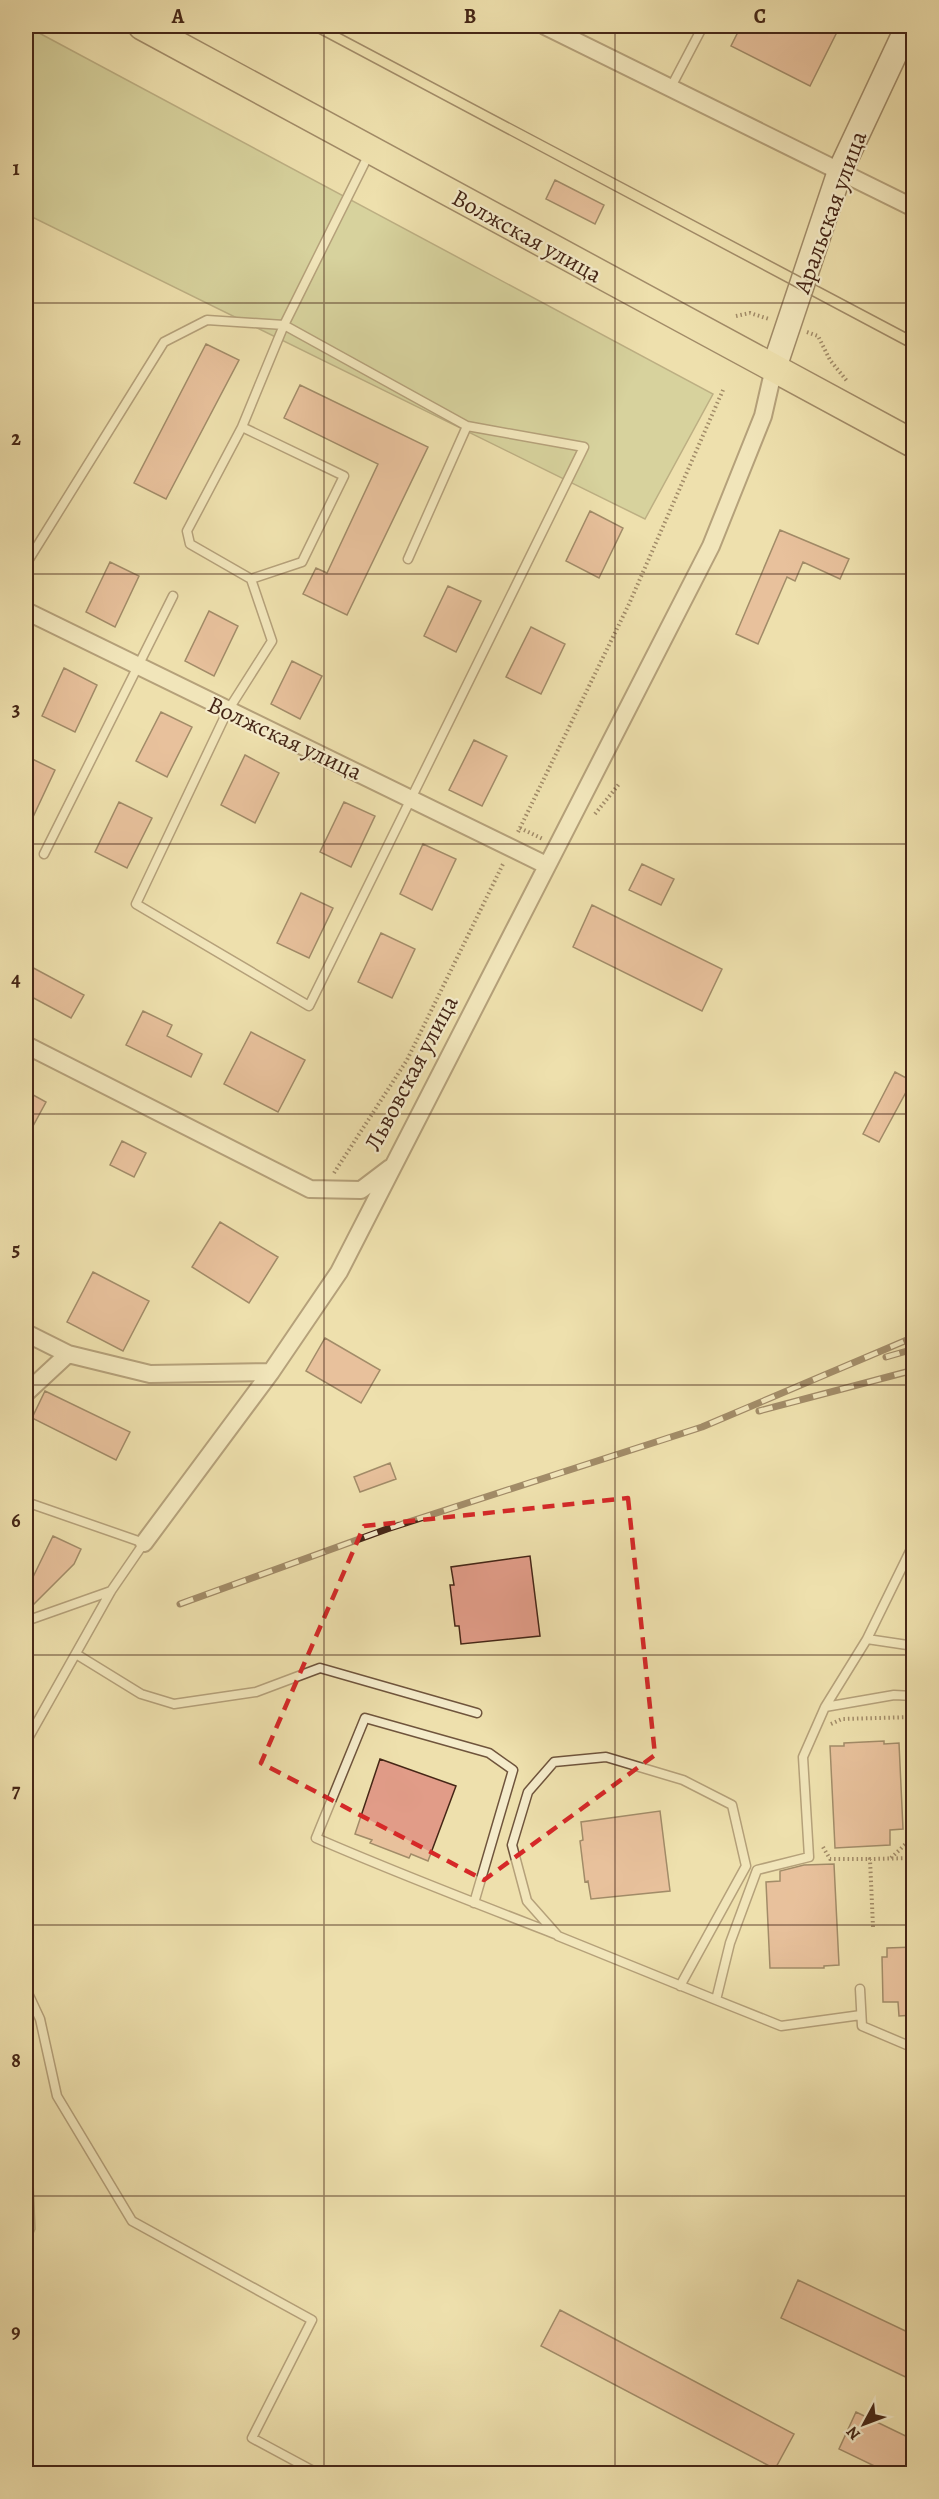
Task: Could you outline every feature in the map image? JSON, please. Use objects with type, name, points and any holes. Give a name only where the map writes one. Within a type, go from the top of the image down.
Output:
[{"type":"main road","name":"Волжская улица","points":[[142,26],[914,444]]},
{"type":"street","points":[[545,26],[914,208]]},
{"type":"street","name":"Аральская улица","points":[[774,368],[840,171],[908,26]]},
{"type":"street","name":"Львовская улица","points":[[26,1045],[310,1189],[361,1190],[393,1165],[711,546],[763,416],[774,368]]},
{"type":"street","name":"Волжская улица","points":[[26,611],[227,712],[546,865]]},
{"type":"street","points":[[144,1543],[271,1372],[339,1272],[393,1165]]},
{"type":"street","points":[[26,1333],[68,1354],[150,1374],[271,1372]]},
{"type":"street","points":[[26,1393],[68,1354]]},
{"type":"lane","points":[[671,87],[703,26]]},
{"type":"lane","points":[[26,564],[164,342],[207,320],[284,325],[467,426],[584,447],[309,1006],[136,904],[227,712],[272,641],[251,579],[190,544],[187,531],[242,427],[284,325],[370,151]]},
{"type":"lane","points":[[408,559],[467,426]]},
{"type":"lane","points":[[242,427],[344,476],[302,562],[251,579]]},
{"type":"lane","points":[[44,854],[173,596]]},
{"type":"lane","points":[[26,1502],[144,1543],[111,1591],[26,1743]]},
{"type":"lane","points":[[716,2000],[730,1943],[757,1870],[809,1857],[803,1757],[825,1707],[867,1639],[914,1543]]},
{"type":"lane","points":[[26,1621],[111,1591]]},
{"type":"lane","points":[[867,1639],[914,1646]]},
{"type":"lane","points":[[76,1654],[141,1694],[174,1704],[256,1692],[320,1668],[477,1713]]},
{"type":"lane","points":[[825,1707],[894,1695],[914,1696]]},
{"type":"lane","points":[[474,1903],[513,1770],[489,1754],[365,1718],[316,1838],[474,1903],[781,2026],[861,2015]]},
{"type":"lane","points":[[558,1936],[526,1901],[512,1845],[528,1792],[554,1762],[606,1757],[683,1780],[732,1805],[746,1866],[680,1986]]},
{"type":"lane","points":[[26,1989],[40,2019],[57,2096],[132,2221],[312,2320],[252,2438],[319,2474]]},
{"type":"lane","points":[[860,1989],[862,2026],[914,2049]]},
{"type":"path","points":[[330,1179],[407,1060],[629,603],[723,390]]},
{"type":"path","points":[[826,1730],[832,1723],[842,1719],[914,1717]]},
{"type":"path","points":[[822,1835],[823,1847],[830,1859],[914,1858]]},
{"type":"path","points":[[891,1858],[914,1836]]},
{"type":"path","points":[[870,1859],[873,1927]]},
{"type":"highlighted area","points":[[628,1498],[655,1755],[484,1880],[261,1763],[364,1526]]},
{"type":"green space","points":[[26,26],[713,394],[645,519],[26,214]]},
{"type":"green space","points":[[26,2098],[30,2109],[35,2229],[26,2249]]},
{"type":"building","points":[[741,26],[840,26],[810,86],[731,46]]},
{"type":"building","points":[[555,180],[604,205],[595,224],[546,199]]},
{"type":"building","points":[[206,344],[239,360],[166,499],[134,483]]},
{"type":"building","points":[[300,385],[428,447],[347,615],[303,594],[316,568],[327,573],[378,464],[284,418]]},
{"type":"building","points":[[590,511],[623,528],[599,578],[566,561]]},
{"type":"building","points":[[780,530],[849,559],[840,579],[803,562],[795,581],[787,577],[758,644],[736,634]]},
{"type":"building","points":[[110,562],[139,576],[115,627],[86,612]]},
{"type":"building","points":[[448,586],[481,601],[456,652],[424,636]]},
{"type":"building","points":[[209,611],[238,626],[214,676],[185,661]]},
{"type":"building","points":[[531,627],[565,644],[541,694],[506,677]]},
{"type":"building","points":[[292,661],[322,676],[300,719],[271,704]]},
{"type":"building","points":[[64,668],[97,685],[75,732],[42,716]]},
{"type":"building","points":[[161,712],[192,727],[167,777],[136,761]]},
{"type":"building","points":[[474,740],[507,756],[482,806],[449,790]]},
{"type":"building","points":[[245,755],[279,773],[255,823],[221,805]]},
{"type":"building","points":[[26,756],[55,770],[26,832]]},
{"type":"building","points":[[119,802],[152,818],[127,868],[95,852]]},
{"type":"building","points":[[344,802],[375,816],[351,867],[320,852]]},
{"type":"building","points":[[423,844],[456,859],[432,910],[400,894]]},
{"type":"building","points":[[642,864],[674,879],[661,905],[629,890]]},
{"type":"building","points":[[301,893],[333,908],[309,958],[277,943]]},
{"type":"building","points":[[592,905],[722,969],[702,1011],[573,947]]},
{"type":"building","points":[[381,933],[415,949],[392,998],[358,982]]},
{"type":"building","points":[[26,964],[84,995],[71,1018],[26,994]]},
{"type":"building","points":[[143,1011],[172,1025],[167,1036],[202,1054],[191,1077],[126,1045]]},
{"type":"building","points":[[251,1032],[305,1060],[278,1112],[224,1084]]},
{"type":"building","points":[[895,1072],[912,1081],[879,1142],[863,1134]]},
{"type":"building","points":[[26,1091],[46,1102],[26,1139]]},
{"type":"building","points":[[122,1141],[146,1153],[134,1177],[110,1165]]},
{"type":"building","points":[[220,1222],[278,1257],[249,1303],[192,1267]]},
{"type":"building","points":[[93,1272],[149,1301],[123,1351],[67,1322]]},
{"type":"building","points":[[325,1338],[380,1370],[361,1403],[306,1371]]},
{"type":"building","points":[[45,1391],[130,1432],[116,1460],[32,1418]]},
{"type":"building","points":[[390,1463],[396,1479],[360,1492],[354,1477]]},
{"type":"building","points":[[53,1536],[81,1549],[74,1564],[26,1612],[26,1573],[33,1577]]},
{"type":"building","points":[[530,1556],[540,1636],[461,1644],[459,1626],[455,1626],[450,1585],[454,1585],[451,1567]]},
{"type":"building","points":[[884,1741],[884,1744],[899,1743],[903,1829],[890,1830],[890,1845],[835,1848],[830,1746]]},
{"type":"building","points":[[380,1759],[456,1786],[428,1861],[411,1854],[409,1858],[370,1843],[372,1840],[355,1834]]},
{"type":"building","points":[[660,1811],[670,1891],[591,1899],[588,1881],[585,1882],[580,1841],[583,1840],[581,1822]]},
{"type":"building","points":[[834,1864],[839,1965],[824,1966],[824,1968],[770,1968],[766,1882],[780,1881],[780,1871],[804,1865]]},
{"type":"building","points":[[914,1947],[914,2015],[899,2016],[898,2002],[883,2002],[882,1957],[887,1957],[887,1948]]},
{"type":"building","points":[[798,2280],[914,2335],[914,2381],[781,2318]]},
{"type":"building","points":[[560,2310],[794,2434],[775,2469],[541,2346]]},
{"type":"building","points":[[856,2412],[914,2440],[914,2474],[891,2474],[839,2449]]},
{"type":"tram line","points":[[305,26],[914,350]]},
{"type":"tram line","points":[[326,26],[914,337]]},
{"type":"railway","points":[[180,1604],[387,1529],[702,1427],[914,1337]]},
{"type":"railway","points":[[886,1357],[914,1349]]},
{"type":"railway","points":[[759,1411],[914,1370]]}]
